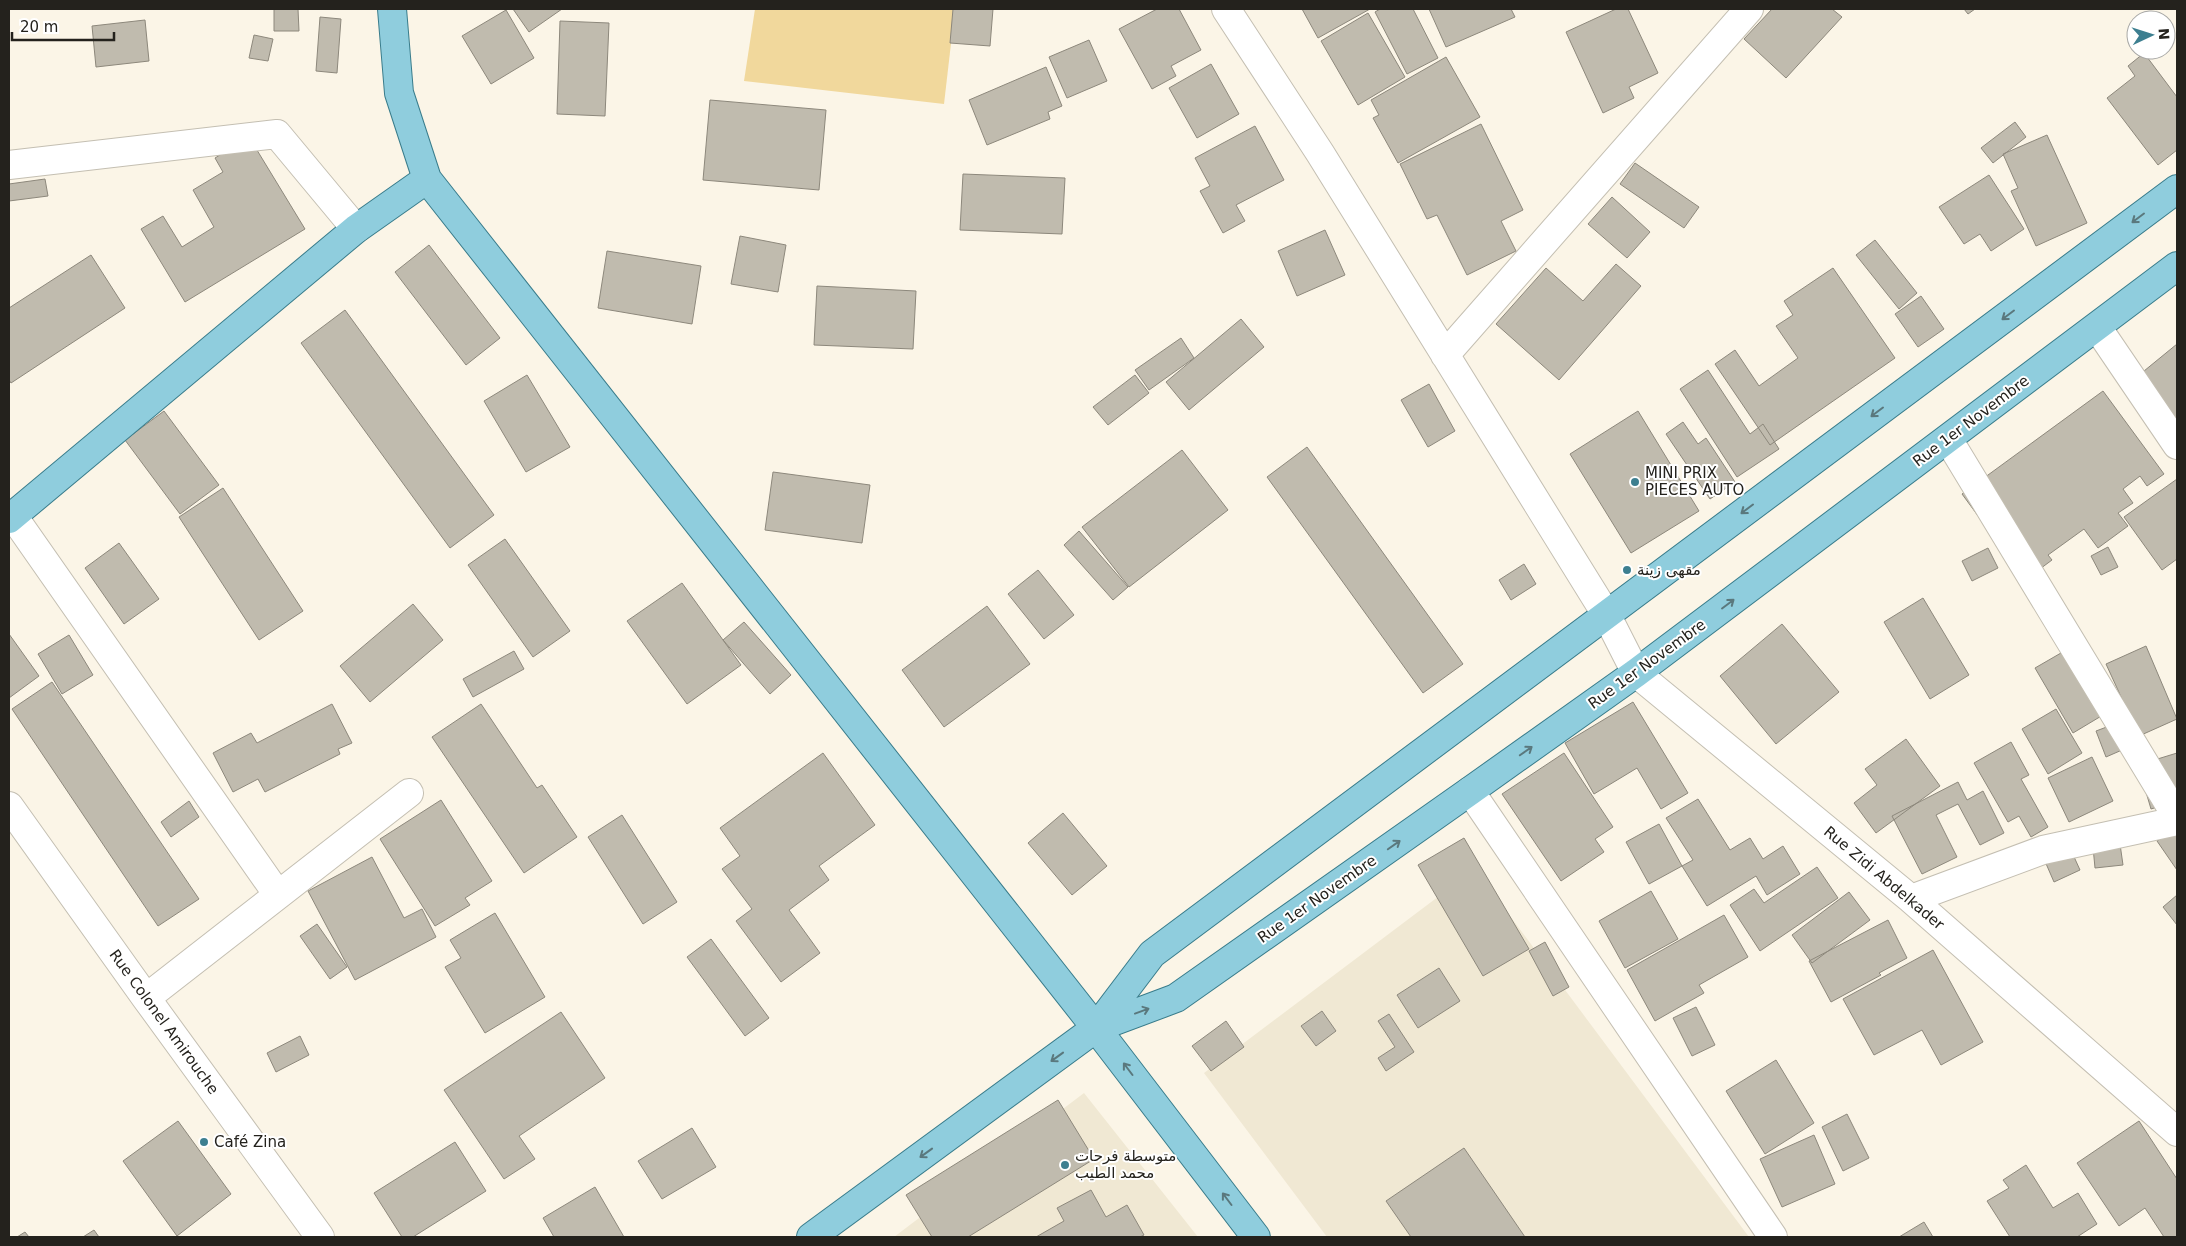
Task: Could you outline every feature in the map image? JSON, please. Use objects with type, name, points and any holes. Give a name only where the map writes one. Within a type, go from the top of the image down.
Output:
[{"type":"main road","points":[[392,9],[399,93],[428,179],[1096,1028],[1256,1237]]},
{"type":"main road","points":[[11,517],[356,229],[428,179]]},
{"type":"main road","points":[[811,1237],[1096,1028],[1152,954],[2177,189]]},
{"type":"main road","name":"Rue 1er Novembre","points":[[1096,1028],[1176,998],[1636,674],[2177,266]]},
{"type":"street","name":"Rue Zidi Abdelkader","points":[[1226,9],[1320,153],[1606,614],[1636,674],[1911,899],[2177,1132]]},
{"type":"street","points":[[1446,355],[1749,9]]},
{"type":"street","points":[[9,165],[277,134],[356,229]]},
{"type":"street","points":[[2097,326],[2177,445]]},
{"type":"street","points":[[1948,439],[2177,817]]},
{"type":"street","points":[[11,517],[278,895]]},
{"type":"street","points":[[1470,791],[1773,1237]]},
{"type":"street","points":[[146,998],[409,794]]},
{"type":"street","name":"Rue Colonel Amirouche","points":[[9,806],[320,1237]]},
{"type":"street","points":[[1911,899],[2043,850],[2177,821]]},
{"type":"shaded area","points":[[755,9],[955,9],[944,104],[744,81]]},
{"type":"shaded area","points":[[1475,869],[1749,1237],[1327,1237],[1204,1073]]},
{"type":"shaded area","name":"متوسطة فرحات محمد الطيب","points":[[1084,1093],[1198,1237],[894,1237]]},
{"type":"building","points":[[274,9],[298,9],[299,31],[274,31]]},
{"type":"building","points":[[513,9],[562,9],[529,32]]},
{"type":"building","points":[[953,9],[993,9],[990,46],[950,43]]},
{"type":"building","points":[[1157,9],[1179,9],[1201,50],[1171,66],[1176,76],[1152,89],[1119,29]]},
{"type":"building","points":[[1302,9],[1370,9],[1318,38]]},
{"type":"building","points":[[1380,9],[1413,9],[1438,58],[1407,74],[1375,12]]},
{"type":"building","points":[[1429,9],[1511,9],[1515,17],[1446,47]]},
{"type":"building","points":[[1616,9],[1628,9],[1658,73],[1629,87],[1634,98],[1603,113],[1566,32]]},
{"type":"building","points":[[1772,9],[1832,9],[1842,17],[1786,78],[1744,39]]},
{"type":"building","points":[[1964,9],[1975,9],[1968,14]]},
{"type":"building","points":[[506,10],[534,58],[491,84],[462,36]]},
{"type":"building","points":[[1368,13],[1405,77],[1358,105],[1321,41]]},
{"type":"building","points":[[320,17],[341,19],[337,73],[316,71]]},
{"type":"building","points":[[145,20],[149,61],[96,67],[92,26]]},
{"type":"building","points":[[560,21],[609,23],[605,116],[557,114]]},
{"type":"building","points":[[254,35],[273,39],[268,61],[249,58]]},
{"type":"building","points":[[1089,40],[1107,81],[1067,98],[1049,57]]},
{"type":"building","points":[[1446,57],[1480,117],[1398,163],[1373,118],[1379,115],[1371,100]]},
{"type":"building","points":[[2135,60],[2149,60],[2177,97],[2177,150],[2158,165],[2107,98],[2135,76],[2128,66]]},
{"type":"building","points":[[1211,64],[1239,114],[1197,138],[1169,88]]},
{"type":"building","points":[[1046,67],[1062,106],[1048,112],[1050,119],[987,145],[969,100]]},
{"type":"building","points":[[710,100],[826,110],[819,190],[703,180]]},
{"type":"building","points":[[2015,122],[2026,137],[1993,163],[1981,148]]},
{"type":"building","points":[[1481,124],[1523,210],[1501,221],[1516,251],[1467,275],[1437,215],[1427,219],[1400,164]]},
{"type":"building","points":[[1255,126],[1284,180],[1236,205],[1245,221],[1223,233],[1200,191],[1210,186],[1195,158]]},
{"type":"building","points":[[2047,135],[2087,223],[2036,246],[2011,191],[2018,188],[2003,154]]},
{"type":"building","points":[[249,137],[305,229],[185,302],[141,229],[163,216],[182,247],[214,227],[193,190],[223,172],[215,158]]},
{"type":"building","points":[[1635,163],[1699,207],[1684,228],[1620,184]]},
{"type":"building","points":[[963,174],[1065,178],[1062,234],[960,230]]},
{"type":"building","points":[[1989,175],[2024,229],[1991,251],[1980,234],[1964,244],[1939,207]]},
{"type":"building","points":[[45,179],[48,196],[9,201],[9,184]]},
{"type":"building","points":[[1612,197],[1650,232],[1627,258],[1588,224]]},
{"type":"building","points":[[1325,230],[1345,275],[1297,296],[1278,251]]},
{"type":"building","points":[[740,236],[786,245],[778,292],[731,284]]},
{"type":"building","points":[[1875,240],[1917,293],[1899,309],[1856,255]]},
{"type":"building","points":[[429,245],[500,338],[466,365],[395,272]]},
{"type":"building","points":[[607,251],[701,266],[692,324],[598,308]]},
{"type":"building","points":[[91,255],[125,308],[11,383],[9,380],[9,308]]},
{"type":"building","points":[[1616,264],[1641,286],[1559,380],[1496,324],[1546,268],[1583,301]]},
{"type":"building","points":[[1833,268],[1895,358],[1770,445],[1715,364],[1735,350],[1759,386],[1798,358],[1776,326],[1793,315],[1784,301]]},
{"type":"building","points":[[817,286],[916,291],[913,349],[814,345]]},
{"type":"building","points":[[1921,296],[1944,329],[1918,347],[1895,314]]},
{"type":"building","points":[[345,310],[494,515],[450,548],[301,343]]},
{"type":"building","points":[[1241,319],[1264,347],[1189,410],[1166,382]]},
{"type":"building","points":[[1181,338],[1194,358],[1149,390],[1135,370]]},
{"type":"building","points":[[2177,344],[2177,434],[2133,380]]},
{"type":"building","points":[[1708,370],[1750,434],[1763,424],[1779,449],[1737,477],[1680,389]]},
{"type":"building","points":[[527,375],[570,447],[526,472],[484,401]]},
{"type":"building","points":[[1135,375],[1149,393],[1108,425],[1093,407]]},
{"type":"building","points":[[1429,384],[1455,431],[1428,447],[1401,400]]},
{"type":"building","points":[[2103,391],[2164,474],[2147,486],[2140,476],[2123,489],[2133,503],[2118,513],[2128,526],[2098,548],[2084,529],[2048,555],[2052,560],[2025,580],[1962,494]]},
{"type":"building","points":[[164,411],[219,485],[180,514],[125,440]]},
{"type":"building","name":"MINI PRIX PIECES AUTO","points":[[1638,411],[1699,511],[1631,553],[1570,454]]},
{"type":"building","points":[[1683,422],[1698,444],[1706,438],[1735,482],[1710,499],[1666,434]]},
{"type":"building","points":[[1307,447],[1463,664],[1423,693],[1267,477]]},
{"type":"building","points":[[1182,450],[1228,510],[1129,587],[1082,527]]},
{"type":"building","points":[[773,472],[870,485],[862,543],[765,530]]},
{"type":"building","points":[[2177,479],[2177,559],[2162,570],[2124,517]]},
{"type":"building","points":[[223,488],[303,611],[259,640],[179,517]]},
{"type":"building","points":[[1079,531],[1128,587],[1113,600],[1064,545]]},
{"type":"building","points":[[505,539],[570,631],[533,657],[468,565]]},
{"type":"building","points":[[119,543],[159,599],[124,624],[85,568]]},
{"type":"building","points":[[2108,547],[2118,567],[2101,575],[2091,556]]},
{"type":"building","points":[[1988,548],[1998,568],[1972,581],[1962,561]]},
{"type":"building","points":[[1524,564],[1536,584],[1511,600],[1499,580]]},
{"type":"building","points":[[1038,570],[1074,615],[1044,639],[1008,594]]},
{"type":"building","points":[[682,583],[741,665],[687,704],[627,621]]},
{"type":"building","points":[[1923,598],[1969,675],[1930,699],[1884,622]]},
{"type":"building","points":[[413,604],[443,640],[370,702],[340,666]]},
{"type":"building","points":[[987,606],[1030,664],[944,727],[902,670]]},
{"type":"building","points":[[744,622],[791,675],[770,694],[723,640]]},
{"type":"building","points":[[1782,624],[1839,692],[1776,744],[1720,676]]},
{"type":"building","points":[[9,634],[39,676],[9,698]]},
{"type":"building","points":[[69,635],[93,675],[62,694],[38,654]]},
{"type":"building","points":[[2080,642],[2118,706],[2073,733],[2035,668]]},
{"type":"building","points":[[2146,646],[2177,719],[2139,736],[2106,664]]},
{"type":"building","points":[[514,651],[524,669],[473,697],[463,679]]},
{"type":"building","points":[[52,682],[199,899],[158,926],[12,709]]},
{"type":"building","points":[[1633,702],[1688,793],[1661,809],[1637,768],[1594,794],[1565,743]]},
{"type":"building","points":[[332,704],[352,743],[338,749],[340,754],[265,792],[258,779],[233,792],[213,753],[251,733],[257,743]]},
{"type":"building","points":[[481,704],[537,788],[542,785],[577,837],[524,873],[432,737]]},
{"type":"building","points":[[2056,709],[2082,753],[2048,774],[2022,729]]},
{"type":"building","points":[[2112,725],[2122,750],[2106,757],[2096,731]]},
{"type":"building","points":[[1906,739],[1940,786],[1876,833],[1854,803],[1877,785],[1865,769]]},
{"type":"building","points":[[2011,742],[2029,775],[2021,779],[2048,827],[2031,837],[2019,816],[2008,822],[1974,763]]},
{"type":"building","points":[[823,753],[875,825],[819,866],[829,880],[789,910],[820,953],[781,982],[736,921],[752,909],[722,869],[740,856],[720,828]]},
{"type":"building","points":[[1564,753],[1613,827],[1595,839],[1604,852],[1561,881],[1502,794]]},
{"type":"building","points":[[2177,753],[2177,801],[2151,809],[2138,765]]},
{"type":"building","points":[[2092,757],[2113,801],[2069,822],[2048,778]]},
{"type":"building","points":[[1958,782],[1967,800],[1983,791],[2004,833],[1980,845],[1958,804],[1936,815],[1957,857],[1922,874],[1892,816]]},
{"type":"building","points":[[1698,799],[1730,850],[1750,838],[1763,859],[1783,846],[1800,874],[1767,895],[1756,876],[1707,906],[1682,866],[1693,860],[1666,818]]},
{"type":"building","points":[[441,800],[492,881],[465,898],[470,905],[435,926],[380,839]]},
{"type":"building","points":[[189,801],[199,817],[171,837],[161,822]]},
{"type":"building","points":[[1063,813],[1107,866],[1072,895],[1028,843]]},
{"type":"building","points":[[622,815],[677,902],[643,924],[588,837]]},
{"type":"building","points":[[1659,824],[1682,866],[1649,884],[1626,842]]},
{"type":"building","points":[[2173,831],[2177,837],[2177,870],[2157,841]]},
{"type":"building","points":[[1464,838],[1529,949],[1483,976],[1418,865]]},
{"type":"building","points":[[2120,844],[2123,865],[2095,868],[2093,847]]},
{"type":"building","points":[[2070,848],[2080,870],[2054,882],[2044,859]]},
{"type":"building","points":[[372,857],[404,918],[422,909],[436,937],[355,980],[308,891]]},
{"type":"building","points":[[1817,867],[1838,898],[1760,951],[1730,905],[1754,889],[1764,903]]},
{"type":"building","points":[[1651,891],[1678,939],[1625,968],[1599,921]]},
{"type":"building","points":[[1849,892],[1870,920],[1812,963],[1792,935]]},
{"type":"building","points":[[2177,895],[2177,925],[2163,907]]},
{"type":"building","points":[[495,913],[545,997],[485,1033],[445,967],[461,958],[450,940]]},
{"type":"building","points":[[1724,915],[1748,957],[1699,985],[1704,993],[1655,1021],[1627,970]]},
{"type":"building","points":[[1888,920],[1907,958],[1879,973],[1881,975],[1831,1002],[1809,961]]},
{"type":"building","points":[[317,924],[347,967],[330,979],[300,936]]},
{"type":"building","points":[[711,939],[769,1018],[745,1036],[687,957]]},
{"type":"building","points":[[1545,942],[1569,987],[1553,996],[1529,951]]},
{"type":"building","points":[[1933,950],[1983,1042],[1941,1065],[1922,1030],[1874,1055],[1843,999]]},
{"type":"building","points":[[1439,968],[1460,1001],[1418,1028],[1397,995]]},
{"type":"building","points":[[1696,1007],[1715,1045],[1692,1056],[1673,1018]]},
{"type":"building","points":[[1322,1011],[1336,1031],[1316,1046],[1301,1026]]},
{"type":"building","points":[[561,1012],[605,1078],[519,1136],[535,1159],[504,1179],[444,1090]]},
{"type":"building","points":[[1389,1014],[1414,1052],[1386,1071],[1378,1058],[1395,1047],[1378,1021]]},
{"type":"building","points":[[1226,1021],[1244,1047],[1211,1071],[1192,1046]]},
{"type":"building","points":[[300,1036],[309,1055],[276,1072],[267,1053]]},
{"type":"building","points":[[1776,1060],[1814,1123],[1765,1154],[1726,1091]]},
{"type":"building","points":[[1058,1100],[1094,1159],[968,1237],[932,1237],[906,1195]]},
{"type":"building","points":[[1847,1114],[1869,1158],[1843,1171],[1822,1127]]},
{"type":"building","points":[[178,1121],[231,1194],[177,1236],[123,1161]]},
{"type":"building","points":[[2139,1121],[2177,1179],[2177,1237],[2164,1237],[2145,1208],[2119,1226],[2077,1163]]},
{"type":"building","points":[[692,1128],[716,1167],[662,1199],[638,1161]]},
{"type":"building","points":[[1814,1135],[1835,1184],[1782,1207],[1760,1159]]},
{"type":"building","points":[[455,1142],[486,1191],[413,1237],[402,1237],[374,1193]]},
{"type":"building","points":[[1464,1148],[1525,1237],[1411,1237],[1386,1201]]},
{"type":"building","points":[[2026,1165],[2053,1208],[2078,1193],[2097,1224],[2077,1237],[2010,1237],[1987,1201],[2009,1188],[2003,1180]]},
{"type":"building","points":[[595,1187],[624,1237],[554,1237],[543,1218]]},
{"type":"building","points":[[1091,1190],[1106,1217],[1127,1205],[1144,1235],[1140,1237],[1036,1237],[1064,1221],[1057,1208]]},
{"type":"building","points":[[1924,1222],[1933,1237],[1899,1237]]},
{"type":"building","points":[[94,1230],[99,1237],[83,1237]]},
{"type":"building","points":[[25,1232],[29,1237],[17,1237]]},
{"type":"place","name":"MINI PRIX PIECES AUTO","points":[[1635,482]]},
{"type":"place","name":"مقهى زينة","points":[[1627,570]]},
{"type":"place","name":"Café Zina","points":[[204,1142]]},
{"type":"place","name":"متوسطة فرحات محمد الطيب","points":[[1065,1165]]}]
